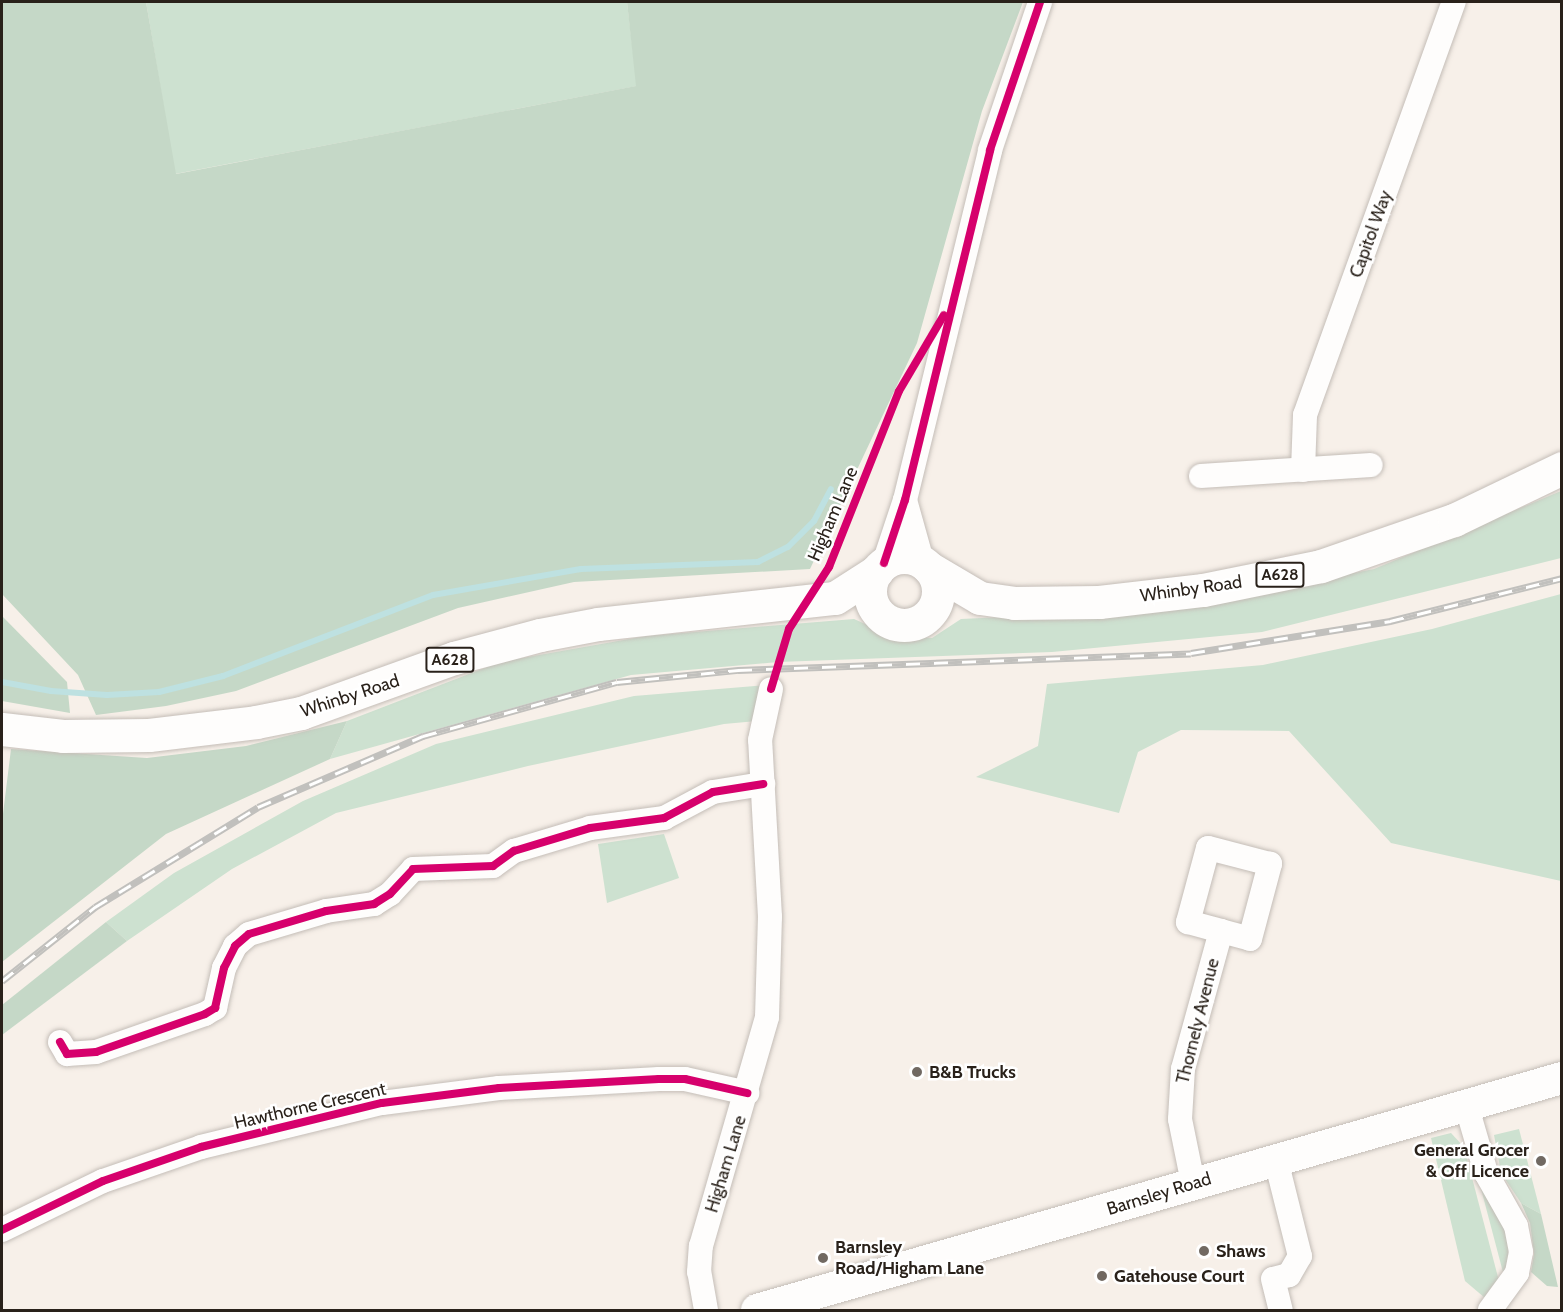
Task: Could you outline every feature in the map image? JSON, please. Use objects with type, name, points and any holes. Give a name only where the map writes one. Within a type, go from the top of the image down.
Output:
[{"type":"highway","name":"Whinby Road","points":[[2,729],[63,736],[149,735],[245,724],[301,713],[454,658],[540,635],[756,606],[835,598],[880,567],[903,557],[926,565],[980,598],[1014,603],[1099,602],[1203,590],[1321,566],[1454,520],[1562,468]]},
{"type":"highway","points":[[926,565],[936,577],[938,598],[927,617]]},
{"type":"highway","points":[[880,567],[872,579],[871,599],[881,616],[890,622]]},
{"type":"highway","name":"Whinby Road","points":[[835,598],[890,622],[909,625],[980,598]]},
{"type":"main road","name":"Barnsley Road","points":[[757,1311],[1562,1078]]},
{"type":"street","points":[[880,567],[905,500],[990,150],[1040,2]]},
{"type":"street","name":"Capitol Way","points":[[1303,470],[1305,415],[1454,2]]},
{"type":"street","points":[[1201,476],[1371,465]]},
{"type":"street","points":[[905,500],[926,565]]},
{"type":"street","name":"Higham Lane","points":[[706,1311],[699,1272],[701,1246],[747,1093],[767,1017],[770,983],[760,740],[771,689]]},
{"type":"street","points":[[60,1041],[67,1054],[96,1052],[205,1014],[216,1008],[224,968],[235,946],[249,934],[326,911],[374,904],[390,894],[413,870],[493,866],[514,851],[590,828],[664,818],[713,792],[763,784]]},
{"type":"street","name":"Thornely Avenue","points":[[1193,1183],[1180,1119],[1181,1079],[1221,931]]},
{"type":"street","name":"Hawthorne Crescent","points":[[2,1230],[103,1181],[201,1147],[382,1103],[510,1088],[659,1078],[702,1082],[747,1093]]},
{"type":"street","points":[[1466,1104],[1486,1173],[1516,1226],[1521,1252],[1517,1273],[1490,1311]]},
{"type":"street","points":[[1276,1160],[1300,1256],[1289,1275],[1273,1279],[1281,1311]]},
{"type":"green space","points":[[2,2],[146,2],[176,174],[636,86],[627,2],[1023,2],[982,111],[917,343],[810,569],[574,582],[458,608],[236,691],[166,706],[96,715],[78,675],[2,594]]},
{"type":"green space","points":[[146,2],[627,2],[637,86],[175,174]]},
{"type":"green space","points":[[1561,491],[1561,558],[1262,632],[1052,652],[778,662],[631,675],[330,759],[347,721],[500,662],[646,636],[854,619],[892,636],[932,638],[961,619],[1174,609],[1374,569]]},
{"type":"green space","points":[[1561,594],[1561,881],[1391,843],[1289,731],[1181,730],[1138,752],[1119,813],[976,777],[1038,746],[1047,684],[1263,665],[1432,629]]},
{"type":"green space","points":[[2,616],[67,682],[70,713],[2,701]]},
{"type":"green space","points":[[768,685],[757,721],[724,724],[528,766],[336,813],[232,869],[127,941],[106,922],[174,873],[303,801],[436,744],[634,696]]},
{"type":"green space","points":[[347,721],[330,759],[166,834],[2,962],[2,822],[11,749],[147,758],[246,746]]},
{"type":"green space","points":[[664,834],[679,878],[607,903],[598,844]]},
{"type":"green space","points":[[106,922],[127,941],[2,1035],[2,1005]]},
{"type":"green space","points":[[1519,1129],[1541,1214],[1521,1203],[1501,1173],[1494,1135]]},
{"type":"green space","points":[[1451,1133],[1464,1147],[1499,1281],[1485,1298],[1465,1281],[1431,1138]]},
{"type":"green space","points":[[1480,1185],[1504,1223],[1510,1261],[1504,1276]]},
{"type":"green space","points":[[1521,1203],[1541,1214],[1558,1287],[1547,1286],[1531,1272],[1534,1254],[1530,1223]]},
{"type":"waterway","points":[[2,682],[51,691],[107,695],[159,692],[223,676],[433,595],[581,569],[758,562],[788,547],[814,521],[831,489]]},
{"type":"railway","points":[[2,981],[95,907],[258,807],[423,736],[617,682],[738,670],[1191,653],[1390,621],[1562,578]]},
{"type":"cycle path","points":[[884,563],[905,500],[990,150],[1040,2]]},
{"type":"cycle path","points":[[771,689],[789,629],[829,567],[899,391],[944,315]]},
{"type":"cycle path","points":[[60,1042],[67,1054],[96,1052],[205,1014],[215,1008],[224,968],[235,946],[249,934],[326,911],[374,904],[390,894],[413,869],[493,866],[514,851],[590,828],[664,818],[713,792],[763,784]]},
{"type":"cycle path","points":[[2,1230],[103,1181],[201,1147],[382,1103],[499,1088],[659,1079],[685,1079],[747,1093]]},
{"type":"place","name":"B&B Trucks","points":[[917,1072]]},
{"type":"place","name":"General Grocer & Off Licence","points":[[1541,1161]]},
{"type":"place","name":"Shaws","points":[[1204,1251]]},
{"type":"place","name":"Barnsley Road/Higham Lane","points":[[823,1258]]},
{"type":"place","name":"Gatehouse Court","points":[[1102,1276]]}]
